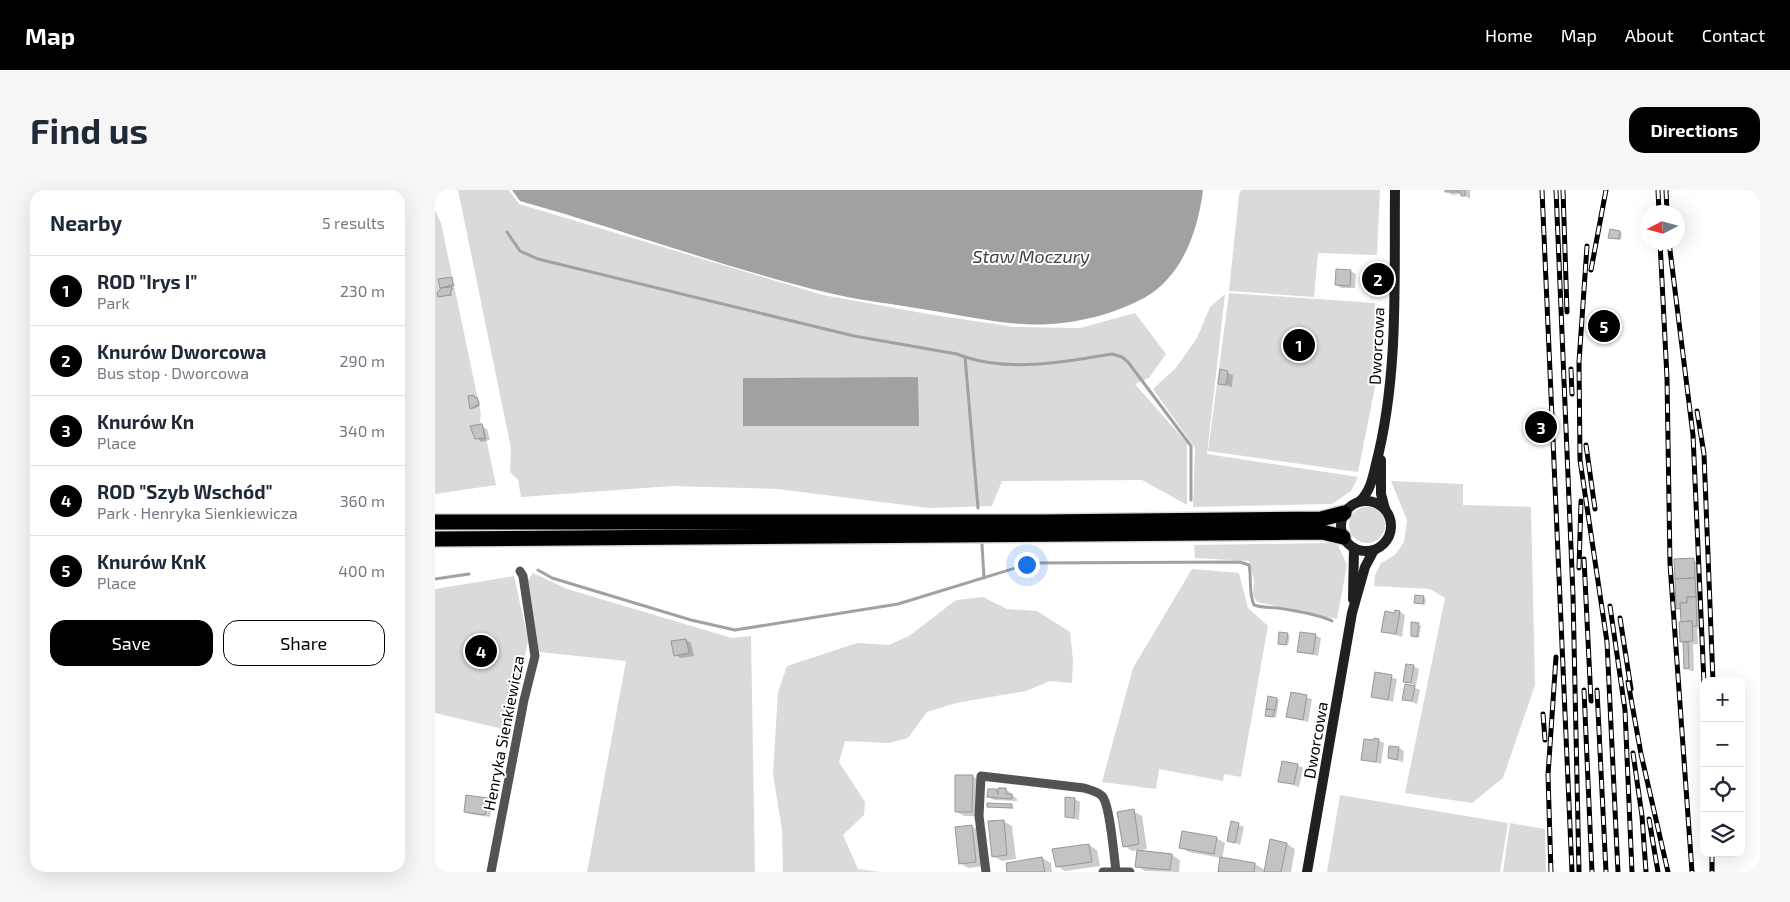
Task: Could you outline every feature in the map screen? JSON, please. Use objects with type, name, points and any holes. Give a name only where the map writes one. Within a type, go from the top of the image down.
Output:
[{"type":"highway","points":[[435,522],[1023,522],[1321,519],[1345,512]]},
{"type":"highway","points":[[435,540],[1322,532],[1343,536]]},
{"type":"main road","name":"Dworcowa","points":[[1359,501],[1369,488],[1381,442],[1389,393],[1392,351],[1395,190]]},
{"type":"main road","name":"Dworcowa","points":[[1381,442],[1381,481],[1385,508]]},
{"type":"main road","points":[[1359,501],[1372,501],[1385,508],[1391,521],[1391,529],[1385,542],[1374,550],[1366,551],[1354,548],[1343,536],[1341,524],[1345,512],[1359,501]]},
{"type":"main road","name":"Dworcowa","points":[[1352,613],[1354,548]]},
{"type":"main road","name":"Dworcowa","points":[[1307,872],[1352,613],[1365,567],[1374,550]]},
{"type":"street","name":"Henryka Sienkiewicza","points":[[491,872],[524,700],[535,656],[523,576],[520,571]]},
{"type":"street","points":[[987,872],[979,816],[981,776],[1096,791],[1103,797],[1109,816],[1121,872]]},
{"type":"street","points":[[1103,872],[1130,872]]},
{"type":"shaded area","points":[[458,190],[509,190],[519,204],[823,295],[1014,327],[1080,328],[1135,313],[1166,354],[1149,378],[1135,384],[1187,443],[1187,505],[1142,480],[1002,481],[992,506],[929,508],[778,489],[672,486],[521,497],[518,480],[510,472],[511,448]]},
{"type":"shaded area","points":[[1241,190],[1380,190],[1377,255],[1318,253],[1314,297],[1229,291]]},
{"type":"shaded area","points":[[435,210],[441,223],[481,414],[480,422],[483,424],[496,485],[435,494]]},
{"type":"shaded area","points":[[1229,293],[1375,303],[1375,387],[1358,472],[1208,451]]},
{"type":"shaded area","points":[[1225,294],[1207,454],[1358,477],[1351,491],[1332,504],[1193,507],[1195,448],[1153,389],[1176,368],[1197,338],[1210,307]]},
{"type":"shaded area","points":[[1391,481],[1463,484],[1463,505],[1531,507],[1535,685],[1503,778],[1472,803],[1405,793],[1445,598],[1430,589],[1374,586],[1375,575],[1381,563],[1395,555],[1404,542],[1407,520]]},
{"type":"shaded area","points":[[1367,507],[1374,508],[1380,512],[1384,518],[1384,532],[1380,538],[1374,542],[1367,543],[1360,542],[1354,538],[1350,532],[1349,525],[1350,518],[1354,512],[1360,508]]},
{"type":"shaded area","points":[[1332,543],[1338,545],[1347,565],[1337,619],[1257,602],[1253,595],[1254,580],[1249,561],[1195,558],[1194,545]]},
{"type":"shaded area","points":[[1192,569],[1239,573],[1248,608],[1268,626],[1241,777],[1224,774],[1223,781],[1159,769],[1156,789],[1102,782],[1133,668]]},
{"type":"shaded area","points":[[533,573],[567,589],[732,638],[751,636],[755,872],[587,872],[626,661],[539,652],[528,580]]},
{"type":"shaded area","points":[[514,576],[528,640],[511,731],[435,713],[435,589]]},
{"type":"shaded area","points":[[983,597],[1007,609],[1037,611],[1070,632],[1073,661],[1072,683],[1050,681],[1026,691],[956,703],[927,712],[908,738],[889,743],[845,741],[839,762],[865,802],[864,815],[843,835],[858,869],[880,872],[783,872],[782,830],[773,774],[778,692],[787,666],[857,643],[889,645],[909,636],[956,600]]},
{"type":"shaded area","points":[[1340,795],[1508,823],[1500,872],[1327,872]]},
{"type":"shaded area","points":[[1510,823],[1545,829],[1546,872],[1503,872]]},
{"type":"water","name":"Staw Moczury","points":[[512,190],[1203,190],[1197,221],[1186,252],[1169,278],[1157,289],[1134,303],[1099,316],[1063,323],[1036,325],[989,320],[841,296],[790,283],[520,201]]},
{"type":"water","points":[[918,377],[919,426],[743,426],[743,378]]},
{"type":"building","points":[[1445,190],[1465,190],[1465,196],[1461,196],[1461,192],[1445,192]]},
{"type":"building","points":[[1610,229],[1620,231],[1619,239],[1608,238]]},
{"type":"building","points":[[1336,269],[1351,270],[1350,286],[1335,285]]},
{"type":"building","points":[[452,277],[453,285],[440,288],[438,279]]},
{"type":"building","points":[[452,287],[450,295],[438,297],[437,293],[441,288]]},
{"type":"building","points":[[1598,317],[1610,317],[1609,335],[1598,335]]},
{"type":"building","points":[[1220,369],[1228,371],[1226,385],[1218,384]]},
{"type":"building","points":[[474,395],[475,398],[477,397],[479,404],[470,409],[468,396]]},
{"type":"building","points":[[1537,414],[1545,414],[1546,439],[1538,439]]},
{"type":"building","points":[[482,424],[485,438],[475,439],[470,426]]},
{"type":"building","points":[[1694,558],[1695,578],[1675,579],[1674,559]]},
{"type":"building","points":[[1695,578],[1696,597],[1687,597],[1687,603],[1680,603],[1681,608],[1676,609],[1675,579]]},
{"type":"building","points":[[1415,595],[1424,596],[1423,604],[1414,603]]},
{"type":"building","points":[[1687,597],[1696,597],[1697,626],[1692,626],[1692,621],[1681,622],[1680,603],[1687,603]]},
{"type":"building","points":[[1395,610],[1400,611],[1396,634],[1381,632],[1385,611],[1394,613]]},
{"type":"building","points":[[1692,621],[1693,641],[1680,642],[1679,622]]},
{"type":"building","points":[[1411,622],[1419,623],[1417,637],[1411,636]]},
{"type":"building","points":[[1279,632],[1288,633],[1286,645],[1278,644]]},
{"type":"building","points":[[1300,632],[1316,634],[1313,654],[1297,652]]},
{"type":"building","points":[[686,639],[689,653],[674,656],[671,641]]},
{"type":"building","points":[[1683,642],[1688,642],[1689,668],[1684,669]]},
{"type":"building","points":[[1406,664],[1414,665],[1411,683],[1403,682]]},
{"type":"building","points":[[1375,672],[1392,675],[1388,700],[1371,697]]},
{"type":"building","points":[[1405,684],[1415,686],[1412,701],[1402,700]]},
{"type":"building","points":[[1291,692],[1307,695],[1303,720],[1286,717]]},
{"type":"building","points":[[1268,696],[1277,698],[1275,710],[1266,709]]},
{"type":"building","points":[[1266,709],[1275,710],[1273,717],[1265,716]]},
{"type":"building","points":[[1374,738],[1379,739],[1376,762],[1361,760],[1364,739],[1374,740]]},
{"type":"building","points":[[1389,746],[1399,747],[1397,760],[1388,758]]},
{"type":"building","points":[[1282,761],[1298,764],[1294,784],[1278,782]]},
{"type":"building","points":[[955,775],[973,775],[972,812],[955,812]]},
{"type":"building","points":[[998,788],[1006,788],[1006,794],[1012,794],[1012,799],[987,797],[988,789],[996,789],[998,794]]},
{"type":"building","points":[[466,795],[488,798],[485,815],[464,812]]},
{"type":"building","points":[[1065,797],[1075,798],[1074,818],[1065,817]]},
{"type":"building","points":[[987,803],[1012,804],[1012,808],[987,807]]},
{"type":"building","points":[[1134,809],[1139,844],[1123,847],[1117,812]]},
{"type":"building","points":[[1004,820],[1007,855],[992,857],[988,821]]},
{"type":"building","points":[[1231,821],[1239,823],[1235,843],[1227,841]]},
{"type":"building","points":[[972,825],[976,862],[959,864],[955,827]]},
{"type":"building","points":[[1182,831],[1217,837],[1214,854],[1179,848]]},
{"type":"building","points":[[1270,839],[1287,843],[1281,872],[1264,872]]},
{"type":"building","points":[[1089,844],[1092,862],[1056,867],[1052,849]]},
{"type":"building","points":[[1137,850],[1172,854],[1170,870],[1135,867]]},
{"type":"building","points":[[1042,857],[1045,872],[1007,872],[1006,863]]},
{"type":"building","points":[[1220,857],[1255,863],[1254,872],[1218,872]]},
{"type":"waterway","points":[[507,232],[520,251],[538,259],[854,336],[965,357],[978,508]]},
{"type":"waterway","points":[[965,357],[983,362],[1020,365],[1112,354],[1122,357],[1128,362],[1191,446],[1191,500]]},
{"type":"waterway","points":[[982,544],[984,578]]},
{"type":"waterway","points":[[538,570],[552,578],[691,620],[735,630],[898,604],[1032,563],[1240,562],[1249,565],[1251,595],[1254,605],[1306,613],[1332,621]]},
{"type":"waterway","points":[[435,579],[469,574]]},
{"type":"railway","points":[[1542,190],[1572,872]]},
{"type":"railway","points":[[1556,190],[1573,595],[1579,872]]},
{"type":"railway","points":[[1563,190],[1567,312]]},
{"type":"railway","points":[[1591,270],[1606,190]]},
{"type":"railway","points":[[1658,190],[1659,205]]},
{"type":"railway","points":[[1666,190],[1667,205]]},
{"type":"railway","points":[[1587,246],[1579,362],[1580,460],[1607,642],[1618,872]]},
{"type":"railway","points":[[1660,250],[1667,378],[1670,564],[1692,872]]},
{"type":"railway","points":[[1670,250],[1693,435],[1704,677]]},
{"type":"railway","points":[[1571,369],[1572,394]]},
{"type":"railway","points":[[1697,411],[1704,454],[1713,677]]},
{"type":"railway","points":[[1586,445],[1595,509]]},
{"type":"railway","points":[[1579,568],[1581,501]]},
{"type":"railway","points":[[1584,559],[1591,701]]},
{"type":"railway","points":[[1610,606],[1625,710],[1632,872]]},
{"type":"railway","points":[[1620,618],[1631,689]]},
{"type":"railway","points":[[1551,872],[1548,775],[1556,657]]},
{"type":"railway","points":[[1628,682],[1641,754],[1668,872]]},
{"type":"railway","points":[[1584,690],[1592,872]]},
{"type":"railway","points":[[1597,690],[1606,872]]},
{"type":"railway","points":[[1543,714],[1545,740]]},
{"type":"railway","points":[[1633,753],[1642,816],[1646,872]]},
{"type":"railway","points":[[1649,819],[1658,872]]},
{"type":"railway","points":[[1712,857],[1712,872]]},
{"type":"place","name":"Knurów Dworcowa","points":[[1378,279]]},
{"type":"place","name":"Knurów KnK","points":[[1604,326]]},
{"type":"place","name":"ROD \"Irys I\"","points":[[1299,345]]},
{"type":"place","name":"Knurów Kn","points":[[1541,427]]},
{"type":"place","name":"ROD \"Szyb Wschód\"","points":[[481,651]]}]
